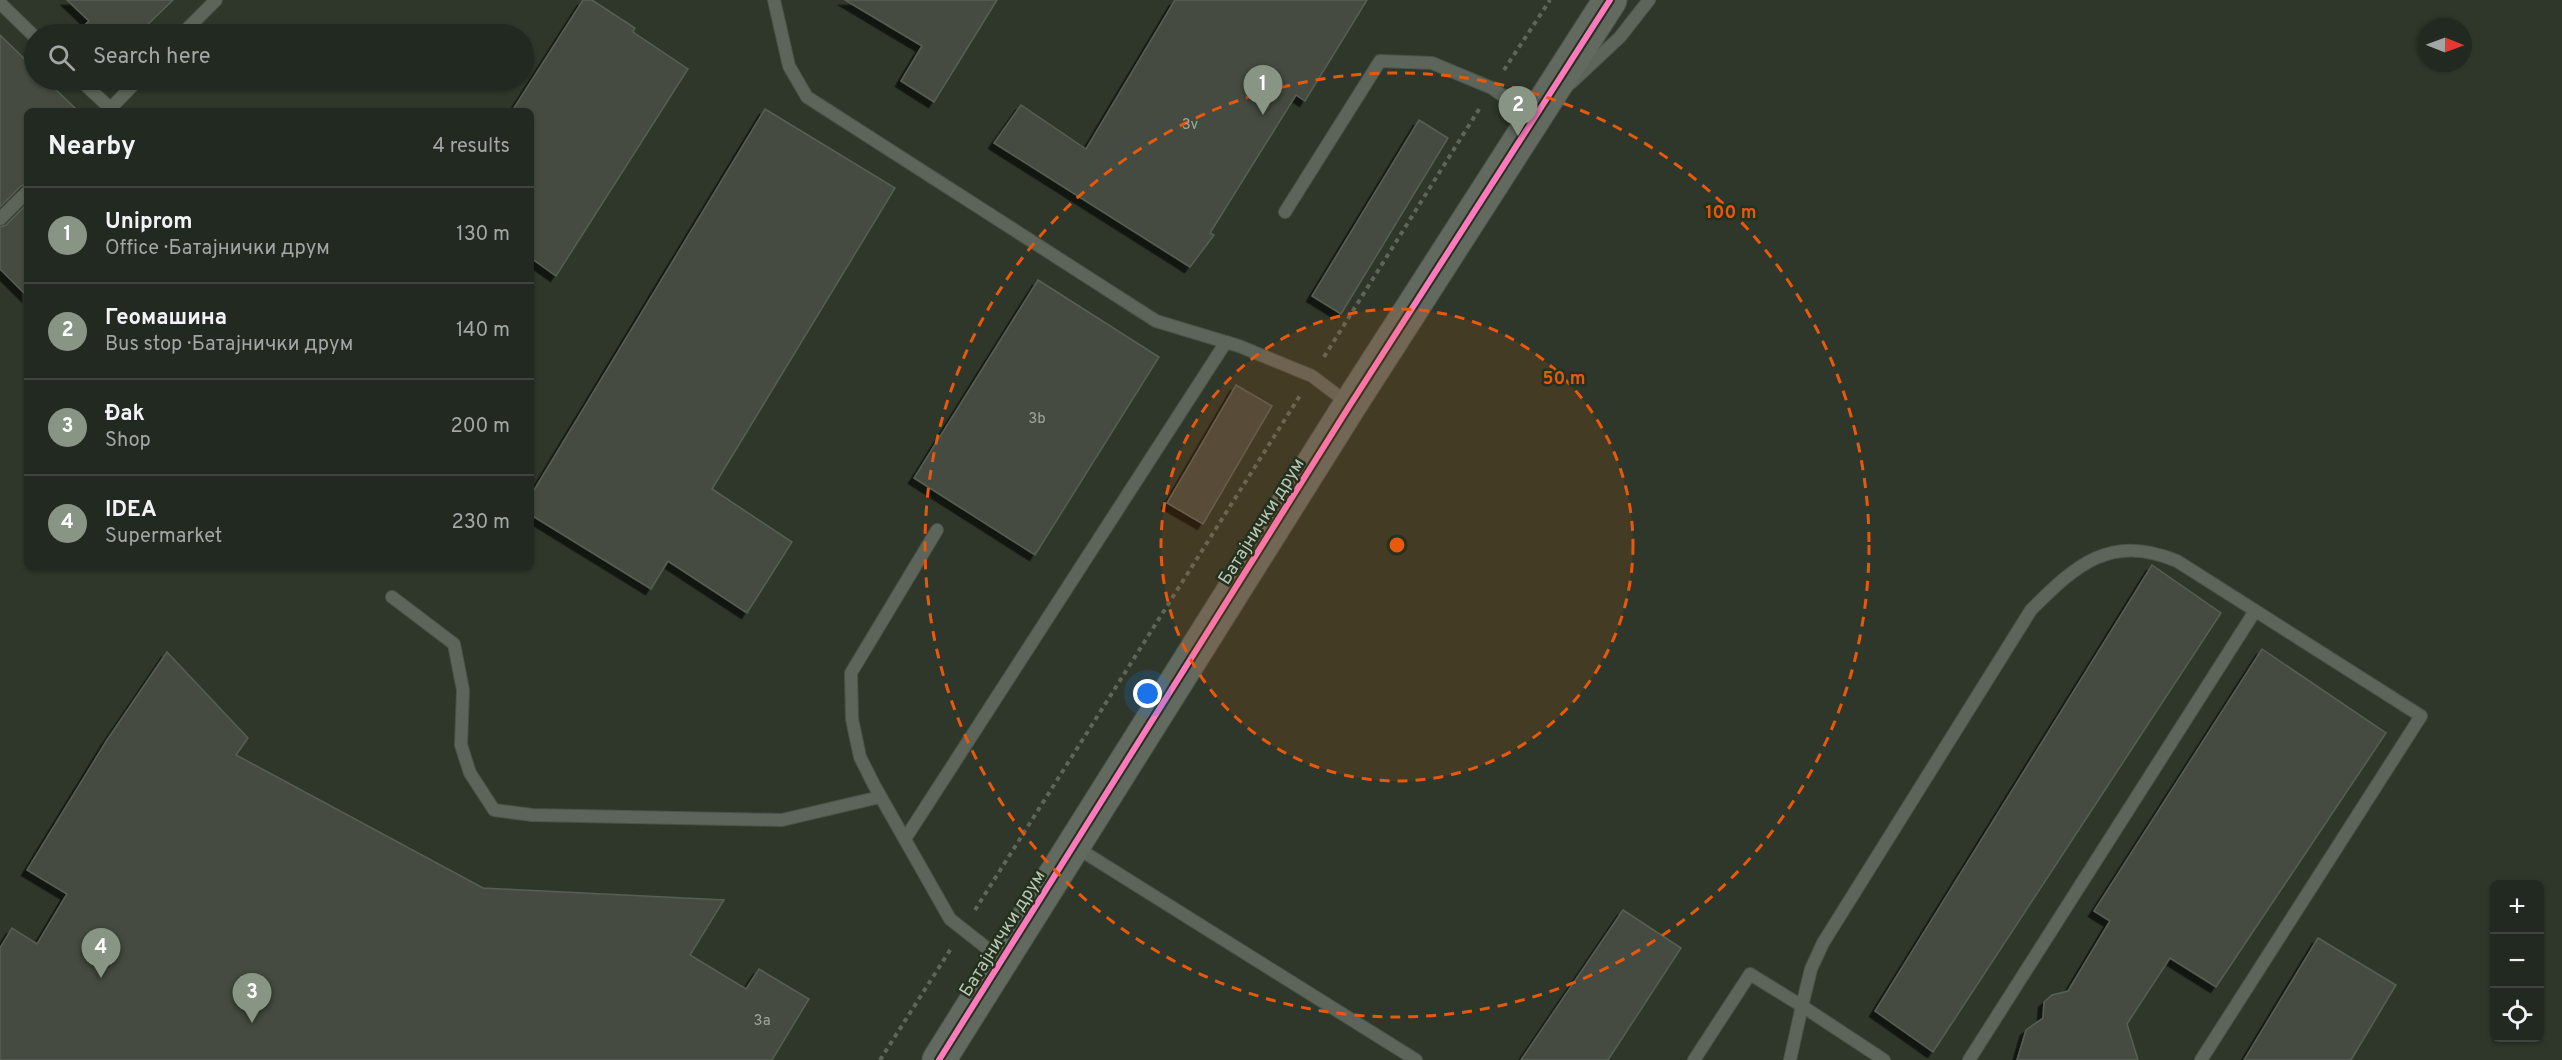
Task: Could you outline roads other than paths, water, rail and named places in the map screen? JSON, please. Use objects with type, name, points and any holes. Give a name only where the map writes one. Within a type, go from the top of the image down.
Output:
[{"type":"main road","name":"Батајнички друм","points":[[939,1060],[1350,405],[1610,0]]},
{"type":"lane","points":[[192,24],[216,0]]},
{"type":"lane","points":[[774,0],[789,66],[807,97],[1156,321],[1226,342],[1311,376],[1350,405]]},
{"type":"lane","points":[[1284,212],[1380,61],[1432,63],[1492,88],[1537,113],[1611,45],[1649,0]]},
{"type":"lane","points":[[0,3],[24,26]]},
{"type":"lane","points":[[90,90],[107,108]]},
{"type":"lane","points":[[111,108],[128,90]]},
{"type":"lane","points":[[0,219],[24,195]]},
{"type":"lane","points":[[905,839],[1226,342]]},
{"type":"lane","points":[[937,530],[851,673],[852,719],[860,757],[880,797],[950,919],[1002,960]]},
{"type":"lane","points":[[1790,1060],[1811,969],[1823,943],[2031,610],[2063,579],[2085,562],[2106,554],[2142,549],[2177,561],[2421,716],[2201,1060]]},
{"type":"lane","points":[[392,597],[454,644],[463,690],[461,745],[470,773],[494,810],[532,815],[782,820],[880,797]]},
{"type":"lane","points":[[1969,1060],[2255,611]]},
{"type":"lane","points":[[1074,846],[1416,1060]]},
{"type":"lane","points":[[1694,1060],[1750,974],[1884,1060]]},
{"type":"place","name":"Uniprom","points":[[1263,115]]},
{"type":"place","name":"Геомашина","points":[[1518,136]]},
{"type":"place","name":"IDEA","points":[[101,978]]},
{"type":"place","name":"Đak","points":[[252,1023]]}]
